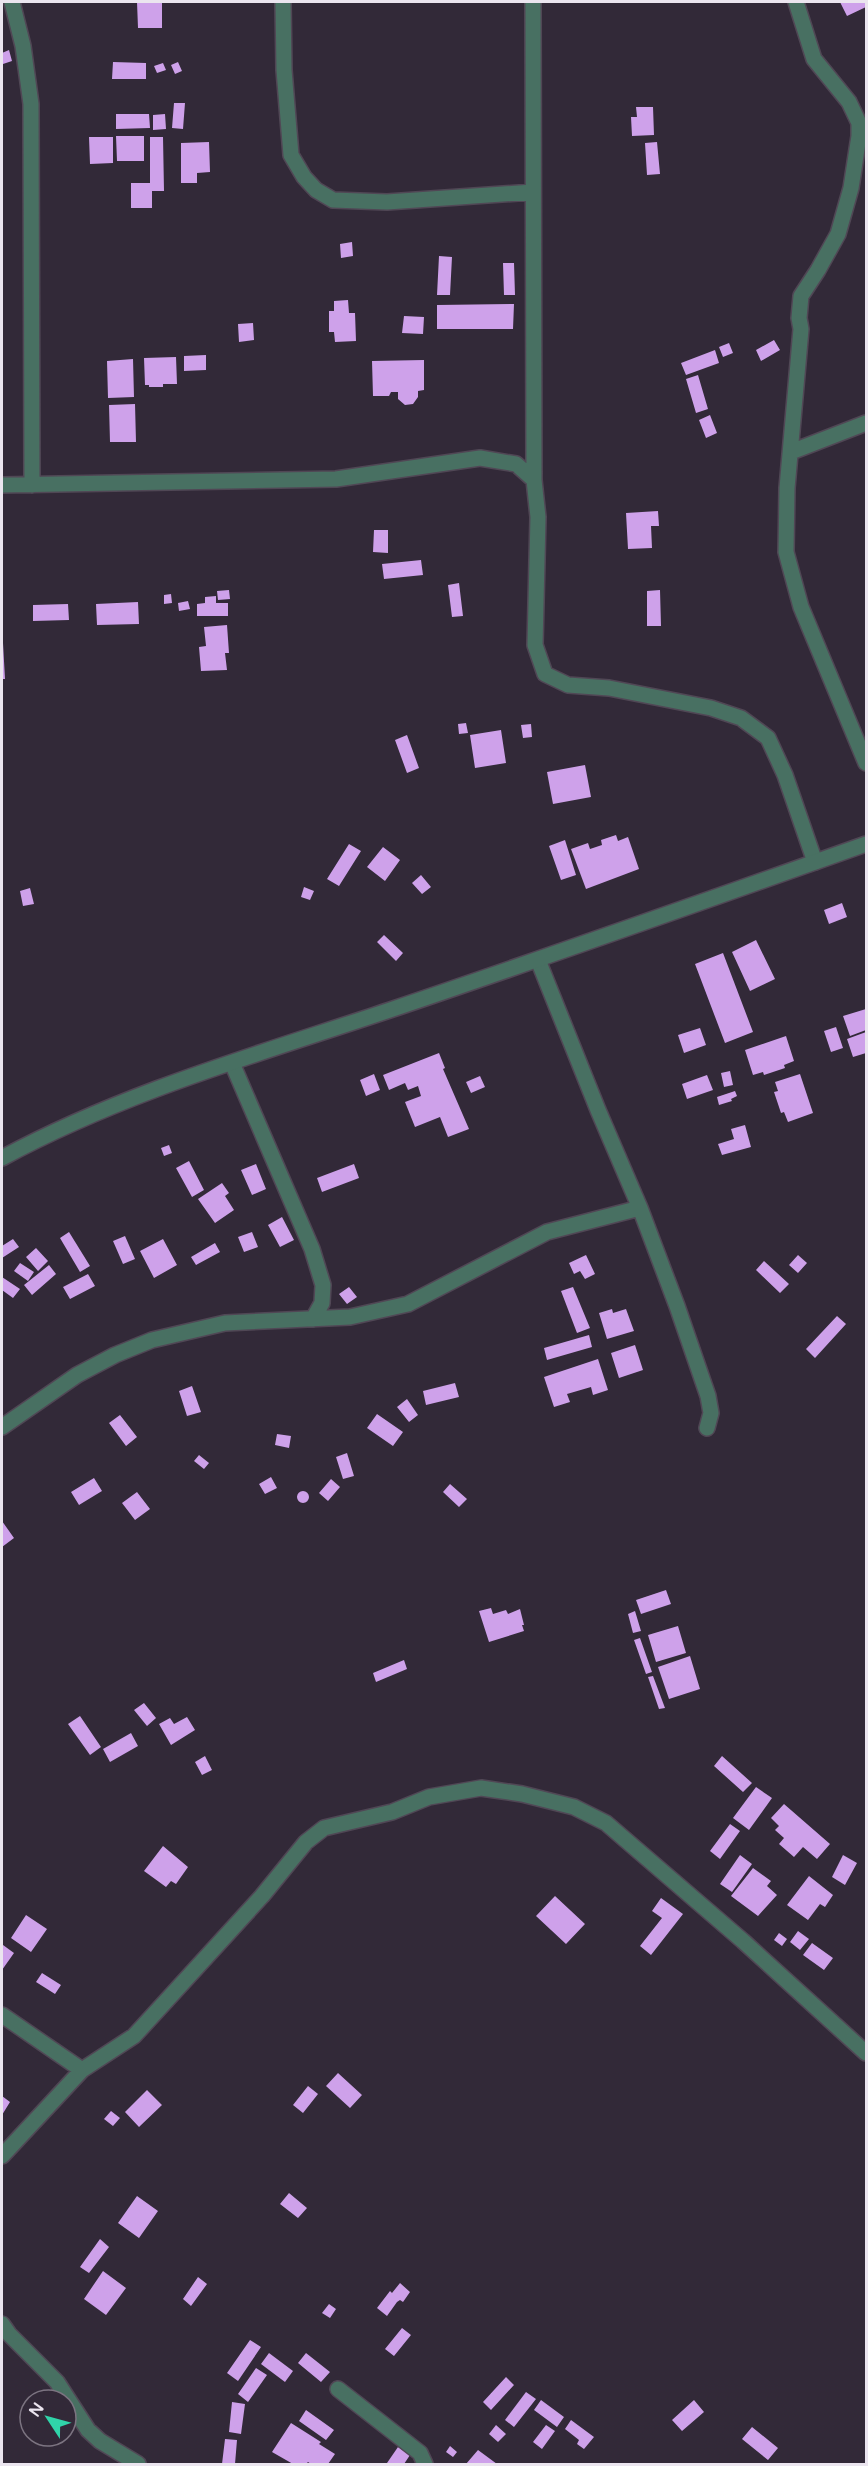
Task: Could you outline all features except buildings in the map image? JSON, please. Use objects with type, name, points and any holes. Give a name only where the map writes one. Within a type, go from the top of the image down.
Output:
[{"type":"street","points":[[12,2],[23,46],[31,104],[32,485]]},
{"type":"street","points":[[283,2],[284,70],[291,155],[304,177],[316,190],[333,200],[387,202],[533,192]]},
{"type":"street","points":[[533,2],[534,480],[538,517],[535,645],[545,674],[568,685],[609,688],[711,708],[741,718],[768,738],[785,775],[815,862]]},
{"type":"street","points":[[796,2],[814,58],[849,102],[859,123],[859,136],[851,188],[838,234],[801,296],[799,318],[801,329],[790,452],[786,552],[801,607],[867,763]]},
{"type":"street","points":[[790,452],[867,423]]},
{"type":"street","points":[[2,485],[336,479],[480,458],[516,464],[534,480]]},
{"type":"street","points":[[2,1158],[44,1136],[123,1101],[538,960],[867,844]]},
{"type":"street","points":[[538,960],[640,1208],[708,1396],[711,1413],[706,1428]]},
{"type":"street","points":[[231,1063],[312,1249],[323,1285],[322,1303],[313,1319]]},
{"type":"street","points":[[2,1427],[77,1375],[115,1354],[152,1340],[225,1323],[368,1314],[408,1304],[547,1232],[640,1208]]},
{"type":"street","points":[[2,2156],[81,2070],[134,2036],[262,1896],[306,1842],[324,1828],[392,1812],[429,1797],[481,1788],[522,1794],[574,1807],[606,1823],[743,1941],[867,2053]]},
{"type":"street","points":[[2,2015],[81,2070]]},
{"type":"street","points":[[2,2324],[9,2334],[57,2382],[88,2430],[100,2441],[138,2464]]},
{"type":"street","points":[[339,2389],[415,2448],[425,2464]]}]
